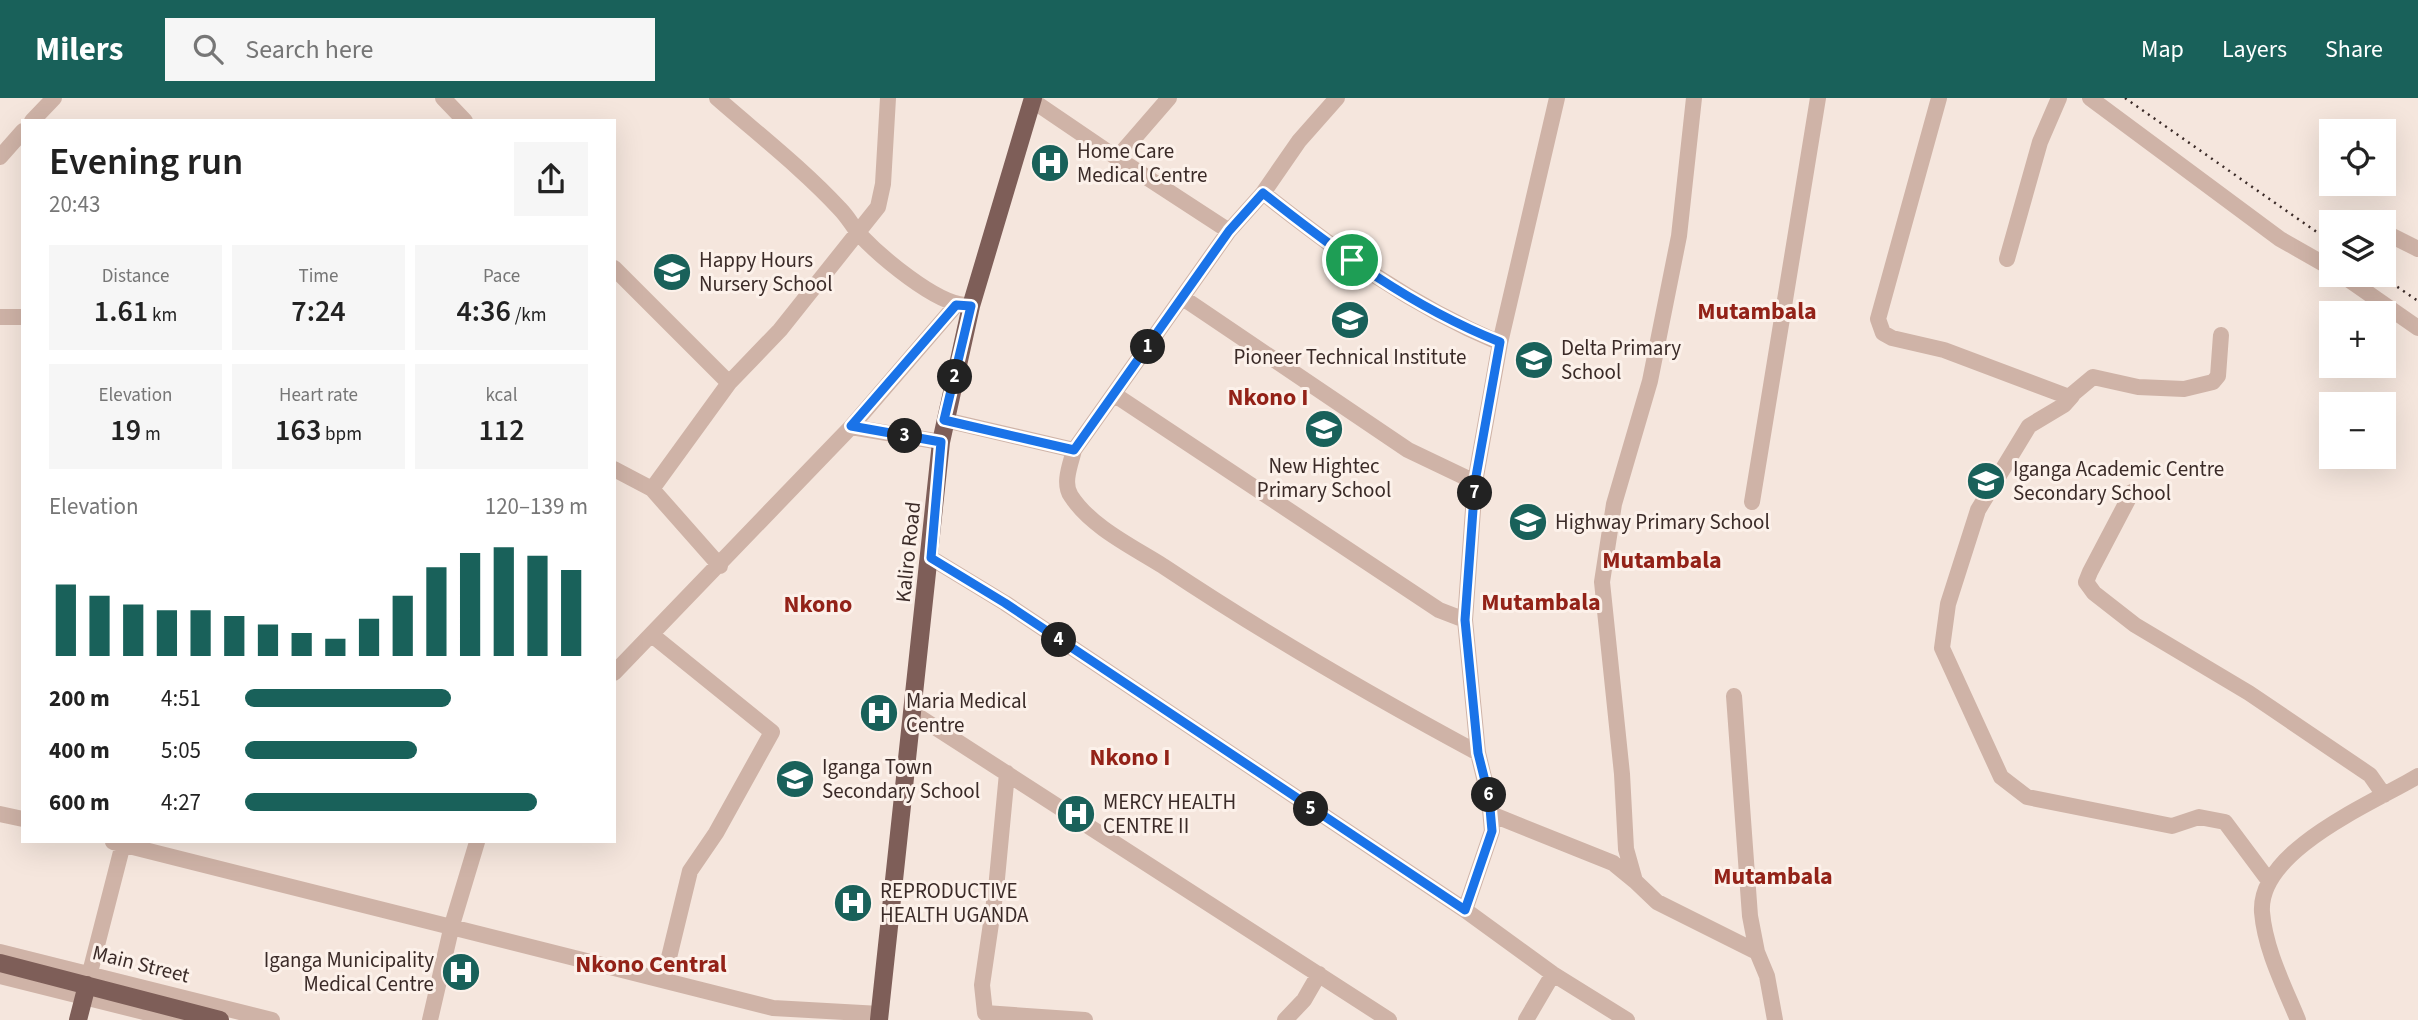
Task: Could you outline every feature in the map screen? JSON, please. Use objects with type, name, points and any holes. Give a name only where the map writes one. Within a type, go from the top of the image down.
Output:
[{"type":"main road","name":"Kaliro Road","points":[[880,1017],[944,420],[964,305],[1033,99]]},
{"type":"main road","name":"Main Street","points":[[0,963],[87,989],[220,1020]]},
{"type":"main road","points":[[78,1020],[87,989]]},
{"type":"main road","points":[[87,989],[87,1020]]},
{"type":"street","points":[[34,119],[54,98]]},
{"type":"street","points":[[616,671],[720,566],[964,305],[903,272],[859,233],[841,210],[717,98]]},
{"type":"street","points":[[652,489],[729,383],[780,330],[878,207],[883,184],[888,98]]},
{"type":"street","points":[[1117,158],[1169,98]]},
{"type":"street","points":[[1337,98],[1299,141],[1263,193],[1229,231],[1074,450],[1067,482],[1070,495],[1098,524],[1352,684],[1478,753]]},
{"type":"street","points":[[1465,910],[1492,831],[1478,753],[1465,620],[1475,482],[1500,342],[1557,98]]},
{"type":"street","points":[[1635,881],[1626,849],[1622,774],[1602,582],[1614,504],[1650,381],[1679,236],[1694,98]]},
{"type":"street","points":[[1752,502],[1818,98]]},
{"type":"street","points":[[1938,98],[1878,319],[1879,326],[1892,338],[1944,350],[2072,396]]},
{"type":"street","points":[[2007,259],[2040,142],[2059,98]]},
{"type":"street","points":[[2090,98],[2280,239],[2319,261]]},
{"type":"street","points":[[1033,99],[1229,231]]},
{"type":"street","points":[[0,157],[21,133]]},
{"type":"street","points":[[1263,193],[1395,291],[1450,322],[1500,342]]},
{"type":"street","points":[[2396,238],[2418,249]]},
{"type":"street","points":[[616,270],[729,383]]},
{"type":"street","points":[[2359,287],[2418,328]]},
{"type":"street","points":[[1183,298],[1408,450],[1475,482]]},
{"type":"street","points":[[0,317],[21,317]]},
{"type":"street","points":[[2221,335],[2218,376],[2213,383],[2184,389],[2137,387],[2093,377],[2064,405],[2045,413],[2029,426],[1978,510],[1948,604],[1942,648],[2001,777],[2027,797],[2172,826],[2199,817],[2225,822],[2269,881]]},
{"type":"street","points":[[1115,395],[1439,610],[1465,620]]},
{"type":"street","points":[[944,420],[1074,450]]},
{"type":"street","points":[[851,426],[941,442]]},
{"type":"street","points":[[616,470],[652,489],[720,566]]},
{"type":"street","points":[[2132,492],[2086,582],[2094,593],[2135,625],[2309,732],[2370,775],[2384,795]]},
{"type":"street","points":[[931,558],[1005,603],[1465,910],[1553,974],[1627,1020]]},
{"type":"street","points":[[652,635],[772,732],[716,833],[690,871],[664,978]]},
{"type":"street","points":[[1734,696],[1751,921],[1757,952],[1767,976],[1775,1020]]},
{"type":"street","points":[[913,713],[1389,1020]]},
{"type":"street","points":[[1007,773],[996,890],[982,985],[985,1017],[1085,1020]]},
{"type":"street","points":[[2298,1020],[2266,938],[2262,910],[2269,881],[2277,869],[2330,825],[2418,776]]},
{"type":"street","points":[[0,814],[21,819]]},
{"type":"street","points":[[1491,814],[1613,863],[1657,902],[1757,952]]},
{"type":"street","points":[[87,989],[118,843],[664,978],[773,1008],[880,1017]]},
{"type":"street","points":[[430,1020],[452,925],[477,843]]},
{"type":"street","points":[[1724,935],[1739,931],[1751,921]]},
{"type":"street","name":"Main Street","points":[[0,952],[87,989],[176,1020]]},
{"type":"street","points":[[1526,1020],[1553,974]]},
{"type":"street","points":[[1285,1020],[1304,1000],[1319,975]]},
{"type":"street","name":"Main Street","points":[[0,976],[272,1020]]},
{"type":"railway","points":[[2125,98],[2319,234]]},
{"type":"railway","points":[[2396,286],[2418,301]]},
{"type":"place","name":"Home Care Medical Centre","points":[[1050,163]]},
{"type":"place","name":"Happy Hours Nursery School","points":[[672,272]]},
{"type":"place","name":"Pioneer Technical Institute","points":[[1350,320]]},
{"type":"place","name":"Delta Primary School","points":[[1534,360]]},
{"type":"place","name":"New Hightec Primary School","points":[[1324,429]]},
{"type":"place","name":"Iganga Academic Centre Secondary School","points":[[1986,481]]},
{"type":"place","name":"Highway Primary School","points":[[1528,522]]},
{"type":"place","name":"Maria Medical Centre","points":[[879,713]]},
{"type":"place","name":"Iganga Town Secondary School","points":[[795,779]]},
{"type":"place","name":"MERCY HEALTH CENTRE II","points":[[1076,814]]},
{"type":"place","name":"REPRODUCTIVE HEALTH UGANDA","points":[[853,903]]},
{"type":"place","name":"Iganga Municipality Medical Centre","points":[[461,972]]},
{"type":"district","name":"Mutambala","points":[[1757,311]]},
{"type":"district","name":"Nkono I","points":[[1268,397]]},
{"type":"district","name":"Mutambala","points":[[1662,560]]},
{"type":"district","name":"Mutambala","points":[[1541,602]]},
{"type":"district","name":"Nkono","points":[[818,604]]},
{"type":"district","name":"Nkono I","points":[[1130,757]]},
{"type":"district","name":"Mutambala","points":[[1773,876]]},
{"type":"district","name":"Nkono Central","points":[[651,964]]},
{"type":"route","points":[[1263,193],[1352,260],[1395,291],[1450,322],[1500,342],[1475,482],[1465,620],[1478,753],[1489,797],[1492,831],[1465,910],[1005,603],[931,558],[941,442],[851,426],[956,305],[971,306],[944,420],[1074,450],[1229,231],[1263,193]]}]
